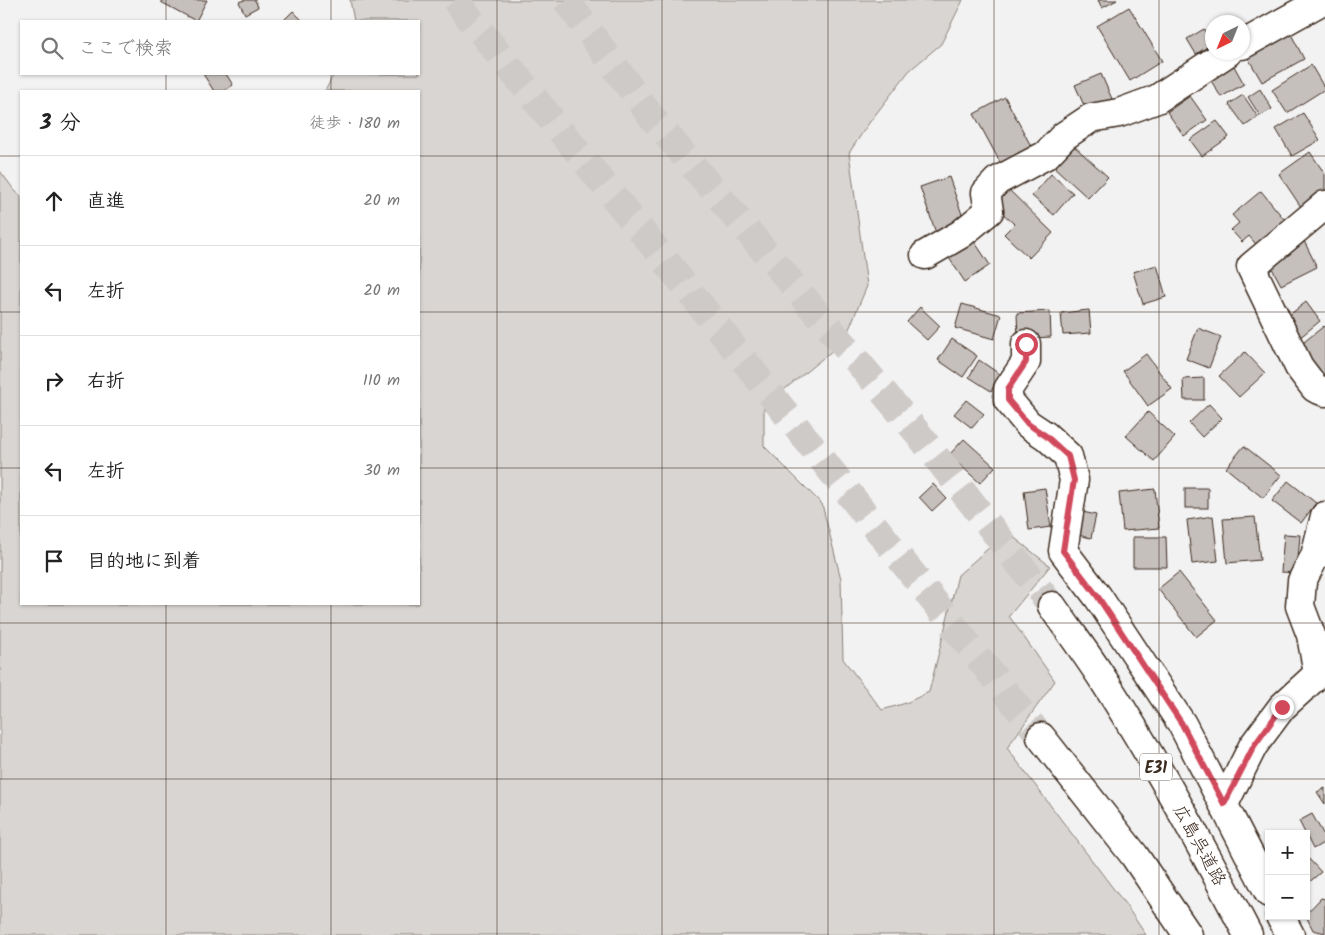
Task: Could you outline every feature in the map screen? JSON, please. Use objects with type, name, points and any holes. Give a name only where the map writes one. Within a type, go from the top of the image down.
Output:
[{"type":"main road","points":[[1250,40],[1322,0]]},
{"type":"main road","points":[[925,255],[961,234],[989,211],[986,193],[997,181],[1046,155],[1064,136],[1090,118],[1119,113],[1157,99],[1216,60]]},
{"type":"main road","points":[[1325,205],[1251,267],[1299,367],[1315,388],[1325,392]]},
{"type":"main road","points":[[1026,344],[1026,362],[1008,389],[1008,400],[1028,424],[1046,436],[1068,456],[1074,480],[1063,551],[1098,597],[1182,724],[1265,885]]},
{"type":"main road","points":[[1224,804],[1254,746],[1282,707],[1318,674],[1311,636],[1300,606],[1302,581],[1315,556],[1325,516]]},
{"type":"main road","name":"広島呉道路","points":[[1052,606],[1105,684],[1157,769],[1206,854],[1248,935]]},
{"type":"main road","points":[[1040,736],[1134,855],[1188,935]]},
{"type":"main road","points":[[1282,920],[1290,935]]},
{"type":"shaded area","points":[[350,0],[963,0],[941,44],[909,71],[869,123],[849,153],[867,286],[844,341],[764,406],[764,446],[822,504],[841,579],[843,659],[882,710],[906,703],[929,692],[958,575],[1007,532],[1050,566],[1009,616],[1055,681],[1007,748],[1125,904],[1146,935],[0,935],[0,171],[20,195],[20,605],[420,605],[420,90],[326,90],[333,75],[420,75],[420,20],[354,20]]},
{"type":"building","points":[[162,0],[207,0],[197,20],[161,2]]},
{"type":"building","points":[[255,0],[258,7],[245,14],[239,2]]},
{"type":"building","points":[[1098,0],[1117,0],[1102,8]]},
{"type":"building","points":[[1129,7],[1162,61],[1130,81],[1097,26]]},
{"type":"building","points":[[293,11],[302,20],[284,20]]},
{"type":"building","points":[[1204,29],[1205,48],[1196,54],[1187,39]]},
{"type":"building","points":[[1291,34],[1304,59],[1262,82],[1249,60],[1250,57]]},
{"type":"building","points":[[1311,65],[1325,89],[1287,113],[1272,90]]},
{"type":"building","points":[[1234,66],[1244,84],[1221,97],[1210,79]]},
{"type":"building","points":[[1101,74],[1112,99],[1086,110],[1075,85]]},
{"type":"building","points":[[204,75],[227,75],[233,85],[226,90],[213,90]]},
{"type":"building","points":[[1260,89],[1272,109],[1260,116],[1248,97]]},
{"type":"building","points":[[1243,95],[1258,117],[1245,126],[1229,104]]},
{"type":"building","points":[[1190,96],[1207,120],[1184,136],[1167,112]]},
{"type":"building","points":[[1005,97],[1032,148],[1001,164],[974,114]]},
{"type":"building","points":[[1303,113],[1320,140],[1292,156],[1276,129]]},
{"type":"building","points":[[1217,121],[1229,137],[1202,156],[1190,140]]},
{"type":"building","points":[[1073,145],[1108,177],[1088,198],[1053,166]]},
{"type":"building","points":[[1310,152],[1325,174],[1325,191],[1301,207],[1279,174]]},
{"type":"building","points":[[1051,174],[1073,193],[1054,215],[1032,196]]},
{"type":"building","points":[[949,177],[965,223],[936,233],[920,187]]},
{"type":"building","points":[[1006,187],[1053,233],[1029,258],[1004,234],[1014,224],[991,202]]},
{"type":"building","points":[[1261,191],[1289,225],[1260,249],[1249,236],[1242,242],[1231,230],[1239,223],[1232,215]]},
{"type":"building","points":[[970,235],[990,265],[965,282],[945,252]]},
{"type":"building","points":[[1304,241],[1317,267],[1281,285],[1267,259]]},
{"type":"building","points":[[1157,265],[1166,297],[1143,304],[1133,272]]},
{"type":"building","points":[[1306,302],[1320,321],[1298,339],[1283,320]]},
{"type":"building","points":[[962,304],[1001,315],[994,339],[955,328]]},
{"type":"building","points":[[920,307],[940,326],[927,340],[907,322]]},
{"type":"building","points":[[1089,310],[1091,333],[1063,335],[1061,313]]},
{"type":"building","points":[[1050,311],[1051,337],[1018,339],[1017,313]]},
{"type":"building","points":[[1325,327],[1325,377],[1299,346]]},
{"type":"building","points":[[1198,328],[1221,337],[1209,368],[1186,359]]},
{"type":"building","points":[[952,339],[977,356],[963,377],[938,360]]},
{"type":"building","points":[[1245,352],[1265,373],[1239,397],[1219,376]]},
{"type":"building","points":[[1146,354],[1172,389],[1148,406],[1123,371]]},
{"type":"building","points":[[979,360],[1001,375],[991,391],[969,377]]},
{"type":"building","points":[[1204,378],[1204,400],[1184,400],[1183,379]]},
{"type":"building","points":[[966,400],[984,414],[972,428],[954,414]]},
{"type":"building","points":[[1209,404],[1222,418],[1202,437],[1189,423]]},
{"type":"building","points":[[1148,412],[1175,437],[1154,461],[1126,436]]},
{"type":"building","points":[[964,439],[995,467],[980,483],[949,455]]},
{"type":"building","points":[[1244,446],[1281,475],[1263,498],[1226,468]]},
{"type":"building","points":[[1288,481],[1316,503],[1301,523],[1272,501]]},
{"type":"building","points":[[933,484],[946,498],[932,511],[919,497]]},
{"type":"building","points":[[1045,488],[1051,527],[1029,530],[1024,491]]},
{"type":"building","points":[[1185,488],[1208,488],[1208,508],[1185,508]]},
{"type":"building","points":[[1155,489],[1159,528],[1123,531],[1119,493]]},
{"type":"building","points":[[1074,510],[1096,515],[1091,538],[1069,533]]},
{"type":"building","points":[[1213,516],[1218,561],[1192,564],[1187,520]]},
{"type":"building","points":[[1255,517],[1260,560],[1227,563],[1223,519]]},
{"type":"building","points":[[1284,534],[1300,535],[1297,573],[1281,572]]},
{"type":"building","points":[[1133,537],[1166,537],[1167,567],[1133,567]]},
{"type":"building","points":[[1179,572],[1217,620],[1196,637],[1158,589]]},
{"type":"building","points":[[1325,788],[1325,804],[1317,792]]},
{"type":"building","points":[[1312,814],[1325,837],[1325,842],[1313,849],[1310,843],[1310,830],[1304,830],[1299,821]]},
{"type":"building","points":[[1310,860],[1321,872],[1310,882]]},
{"type":"building","points":[[1321,898],[1325,899],[1325,933],[1313,930],[1308,920],[1310,920],[1310,910]]},
{"type":"tunnel","points":[[455,0],[664,259],[1041,737]]},
{"type":"tunnel","points":[[566,0],[650,115],[916,431],[1052,606]]},
{"type":"route","points":[[1026,344],[1026,362],[1008,389],[1008,400],[1028,424],[1046,436],[1068,456],[1074,480],[1063,551],[1098,597],[1182,724],[1224,804],[1254,746],[1282,707]]}]
